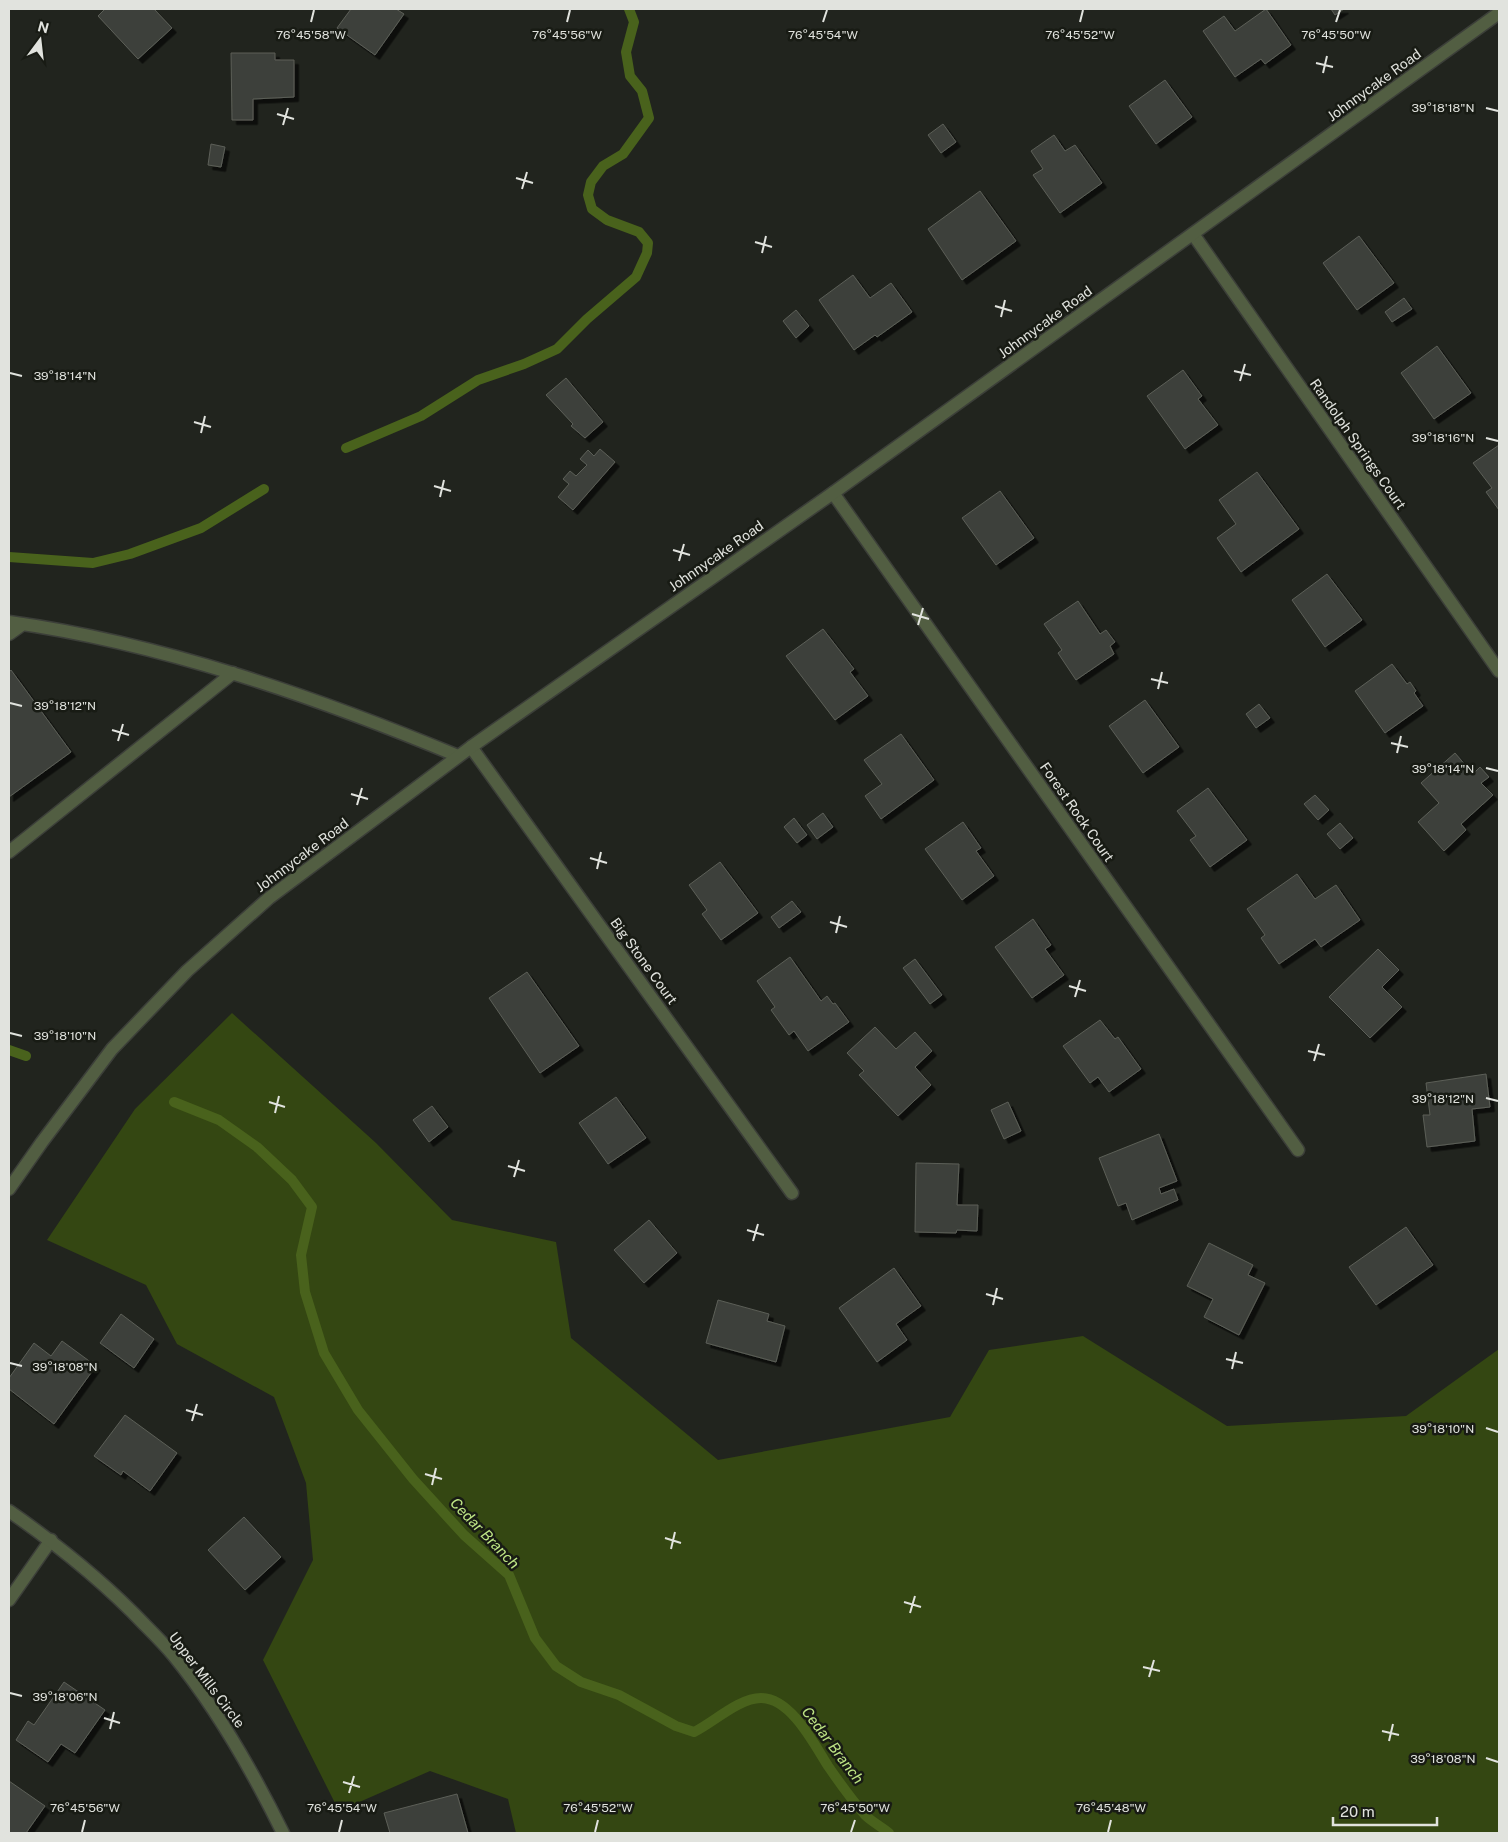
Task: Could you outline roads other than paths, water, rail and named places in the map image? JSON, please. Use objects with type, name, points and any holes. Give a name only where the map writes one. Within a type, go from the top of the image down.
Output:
[{"type":"street","name":"Johnnycake Road","points":[[9,1189],[112,1049],[187,971],[269,898],[458,756],[833,493],[1499,13]]},
{"type":"street","name":"Randolph Springs Court","points":[[1193,234],[1499,671]]},
{"type":"street","name":"Forest Rock Court","points":[[833,493],[1298,1150]]},
{"type":"street","points":[[9,622],[138,647],[233,674],[392,729],[458,756]]},
{"type":"street","points":[[9,634],[23,624]]},
{"type":"street","points":[[9,852],[233,674]]},
{"type":"street","name":"Big Stone Court","points":[[471,747],[792,1193]]},
{"type":"street","name":"Upper Mills Circle","points":[[9,1511],[51,1540],[117,1595],[173,1654],[229,1732],[263,1791],[283,1833]]},
{"type":"street","points":[[9,1600],[51,1540]]},
{"type":"waterway","points":[[346,448],[421,416],[478,380],[524,364],[557,349],[587,319],[636,277],[647,253],[648,243],[639,232],[607,220],[592,209],[588,195],[591,182],[603,166],[623,154],[649,118],[642,91],[630,76],[626,52],[634,22],[629,9]]},
{"type":"waterway","points":[[9,557],[93,563],[130,554],[201,528],[264,489]]},
{"type":"waterway","name":"Cedar Branch","points":[[9,1050],[26,1056]]},
{"type":"waterway","name":"Cedar Branch","points":[[174,1102],[219,1120],[257,1147],[292,1180],[312,1207],[301,1255],[305,1292],[324,1353],[358,1410],[413,1479],[464,1535],[509,1575],[535,1638],[556,1666],[581,1682],[619,1695],[676,1726],[694,1732],[744,1702],[761,1698],[772,1700],[792,1714],[809,1735],[828,1766],[865,1815],[889,1833]]}]
